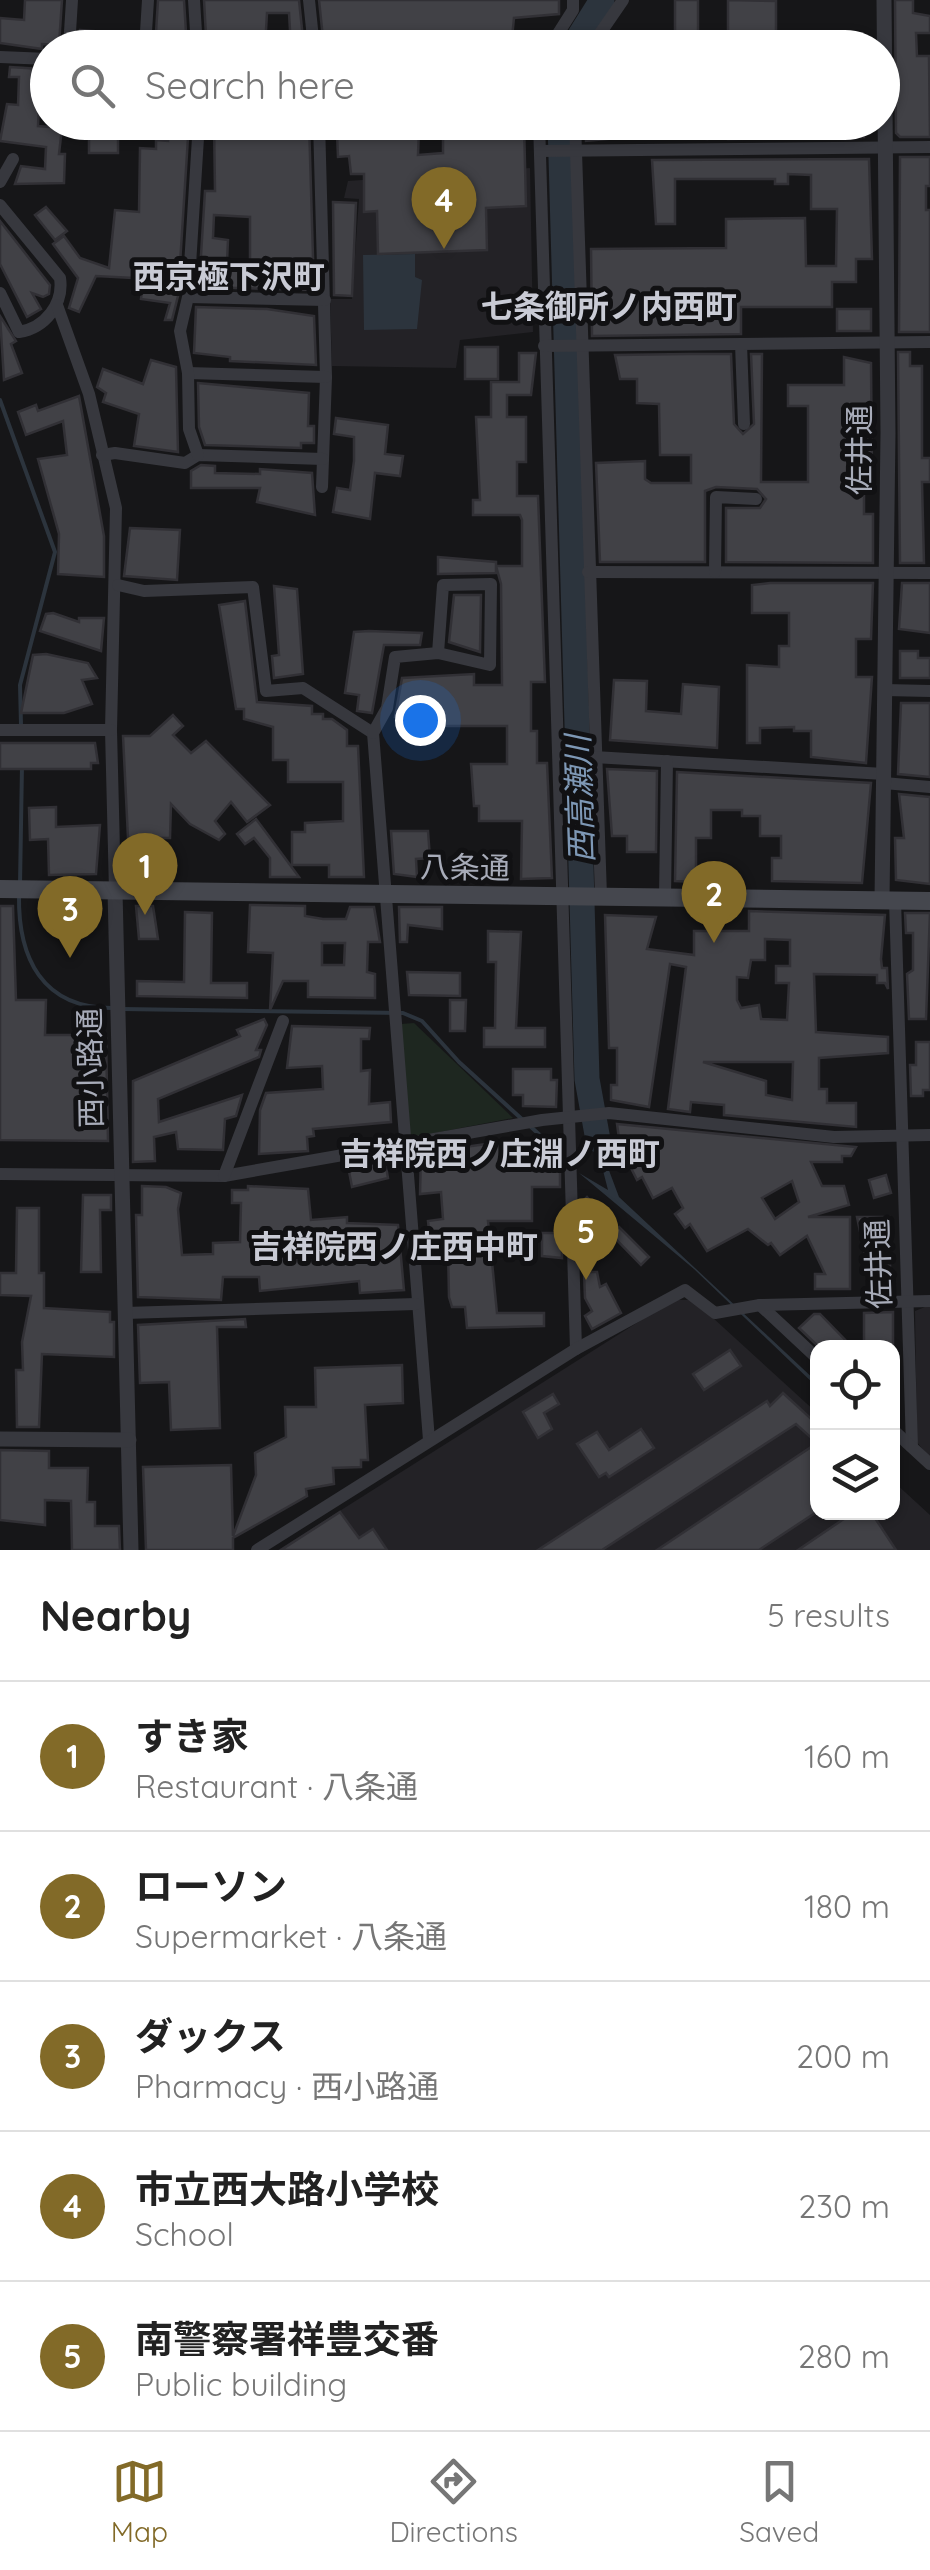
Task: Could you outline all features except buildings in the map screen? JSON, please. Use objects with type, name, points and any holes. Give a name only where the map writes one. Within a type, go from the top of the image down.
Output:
[{"type":"main road","name":"八条通","points":[[14,889],[930,900]]},
{"type":"street","points":[[70,30],[72,0]]},
{"type":"street","points":[[146,30],[148,0]]},
{"type":"street","points":[[194,0],[196,30]]},
{"type":"street","points":[[308,0],[312,30]]},
{"type":"street","points":[[560,30],[572,10],[573,0]]},
{"type":"street","points":[[602,30],[623,0]]},
{"type":"street","name":"佐井通","points":[[884,0],[884,30]]},
{"type":"street","points":[[0,57],[30,58]]},
{"type":"street","points":[[198,140],[188,297],[180,332],[188,373],[189,430],[198,455]]},
{"type":"street","points":[[321,140],[326,377],[322,487]]},
{"type":"street","points":[[540,140],[560,896],[572,1116],[569,1149],[576,1349]]},
{"type":"street","points":[[575,140],[601,896]]},
{"type":"street","name":"佐井通","points":[[885,140],[884,778],[902,1135],[912,1447]]},
{"type":"street","points":[[540,151],[930,147]]},
{"type":"street","points":[[0,182],[13,159]]},
{"type":"street","name":"西小路通","points":[[0,205],[60,278],[62,292],[57,306],[89,394],[116,508],[118,585],[112,596],[111,730],[131,1550]]},
{"type":"street","points":[[0,292],[20,332],[35,330],[57,306]]},
{"type":"street","points":[[188,297],[325,300]]},
{"type":"street","points":[[544,346],[930,342]]},
{"type":"street","points":[[741,344],[744,424]]},
{"type":"street","points":[[188,373],[326,377]]},
{"type":"street","points":[[102,455],[116,452],[185,463],[198,455],[324,458]]},
{"type":"street","points":[[715,572],[716,497],[756,499]]},
{"type":"street","points":[[588,572],[930,573]]},
{"type":"street","points":[[428,1440],[372,733],[387,708],[395,656],[438,653],[490,665],[491,584],[443,585],[438,653]]},
{"type":"street","points":[[118,585],[144,591],[253,587],[266,691],[303,688],[372,733]]},
{"type":"street","points":[[885,690],[930,691]]},
{"type":"street","points":[[0,730],[111,730]]},
{"type":"street","points":[[594,757],[884,778],[930,786]]},
{"type":"street","points":[[665,897],[667,761]]},
{"type":"street","points":[[224,1176],[283,1021]]},
{"type":"street","points":[[0,1174],[224,1176],[542,1120],[604,1113],[834,1137],[930,1134]]},
{"type":"street","points":[[257,1550],[576,1349],[686,1290],[716,1314],[760,1305],[930,1301]]},
{"type":"street","points":[[125,1313],[416,1304]]},
{"type":"street","points":[[760,1305],[810,1352]]},
{"type":"street","points":[[894,1430],[930,1464]]},
{"type":"street","points":[[0,1439],[129,1440]]},
{"type":"shaded area","points":[[530,168],[533,332],[460,340],[456,368],[332,366],[330,299],[352,299],[359,199],[344,198],[348,181]]},
{"type":"shaded area","points":[[415,254],[415,277],[422,280],[417,329],[364,330],[363,255]]},
{"type":"shaded area","points":[[414,1023],[513,1118],[414,1137],[407,1131],[401,1024]]},
{"type":"shaded area","points":[[590,1120],[619,1197],[810,1375],[810,1380],[694,1269],[579,1173],[608,1190]]},
{"type":"shaded area","points":[[673,1300],[690,1300],[701,1307],[810,1407],[810,1520],[900,1520],[900,1487],[930,1515],[930,1550],[278,1550]]},
{"type":"shaded area","points":[[930,1305],[930,1459],[917,1442],[915,1311]]},
{"type":"waterway","name":"西高瀬川","points":[[583,30],[602,0]]},
{"type":"waterway","name":"西高瀬川","points":[[561,140],[587,1079],[598,1140]]},
{"type":"waterway","points":[[0,400],[55,552],[20,685],[21,725]]},
{"type":"waterway","points":[[20,885],[22,765]]},
{"type":"waterway","points":[[19,895],[23,939],[39,975],[68,999],[112,1008]]},
{"type":"waterway","points":[[122,1009],[403,1013],[422,1021],[459,1062],[524,1121]]},
{"type":"waterway","points":[[531,1127],[565,1158]]},
{"type":"place","name":"市立西大路小学校","points":[[444,249]]},
{"type":"place","name":"すき家","points":[[145,915]]},
{"type":"place","name":"ローソン","points":[[714,943]]},
{"type":"place","name":"ダックス","points":[[70,958]]},
{"type":"place","name":"南警察署祥豊交番","points":[[586,1280]]},
{"type":"district","name":"西京極下沢町","points":[[229,277]]},
{"type":"district","name":"七条御所ノ内西町","points":[[609,307]]},
{"type":"district","name":"吉祥院西ノ庄淵ノ西町","points":[[500,1154]]},
{"type":"district","name":"吉祥院西ノ庄西中町","points":[[394,1247]]}]
